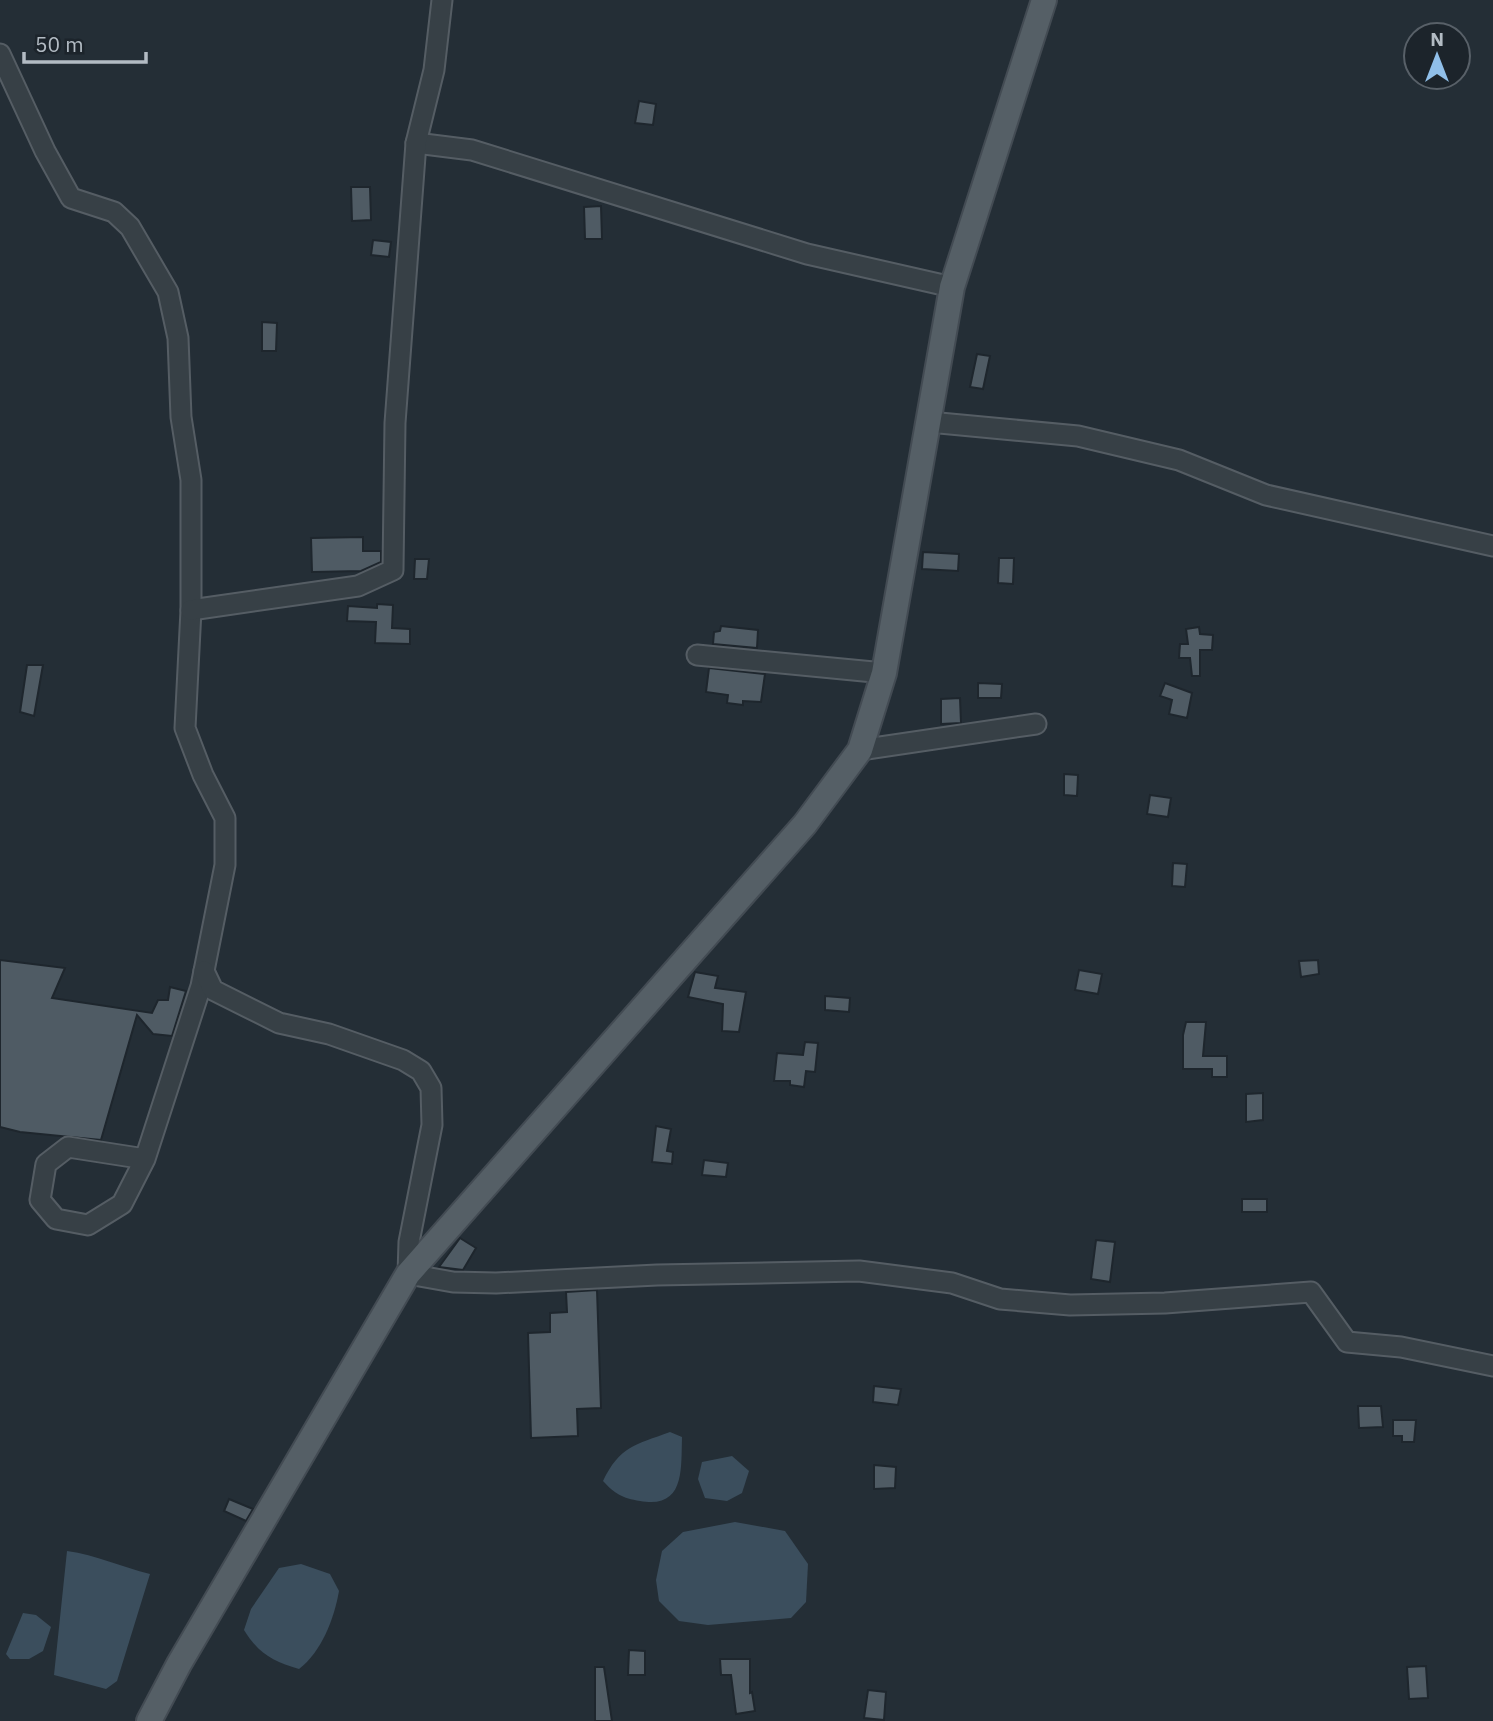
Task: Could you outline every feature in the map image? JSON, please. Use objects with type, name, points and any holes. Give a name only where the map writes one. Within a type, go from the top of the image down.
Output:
[{"type":"main road","points":[[149,1721],[179,1664],[408,1274],[806,824],[860,750],[884,673],[952,287],[1044,0]]},
{"type":"street","points":[[191,610],[358,586],[393,570],[396,422],[416,143],[434,70],[442,0]]},
{"type":"street","points":[[0,54],[45,151],[71,198],[114,212],[130,227],[168,292],[178,338],[181,417],[191,480],[191,610],[186,728],[203,775],[226,818],[226,866],[204,971],[145,1159],[122,1204],[88,1225],[55,1219],[40,1200],[46,1164],[68,1147],[145,1159]]},
{"type":"street","points":[[416,143],[472,150],[807,254],[952,287]]},
{"type":"street","points":[[929,422],[1078,436],[1179,460],[1266,495],[1493,546]]},
{"type":"street","points":[[696,655],[884,673]]},
{"type":"street","points":[[860,750],[1036,724]]},
{"type":"street","points":[[204,971],[213,990],[279,1023],[329,1034],[403,1059],[421,1071],[431,1088],[432,1125],[409,1242],[408,1274],[453,1282],[496,1283],[656,1275],[859,1271],[952,1283],[1000,1299],[1070,1305],[1165,1303],[1311,1292],[1347,1342],[1401,1347],[1493,1366]]},
{"type":"water","points":[[670,1432],[682,1437],[681,1462],[678,1484],[673,1493],[665,1499],[655,1502],[628,1498],[619,1495],[603,1481],[616,1460],[630,1448]]},
{"type":"water","points":[[732,1456],[749,1471],[742,1493],[727,1501],[705,1498],[698,1479],[702,1462]]},
{"type":"water","points":[[735,1522],[785,1531],[808,1564],[806,1602],[791,1618],[708,1625],[679,1621],[659,1601],[656,1580],[662,1551],[683,1532]]},
{"type":"water","points":[[67,1551],[150,1574],[117,1681],[106,1689],[54,1675]]},
{"type":"water","points":[[301,1564],[330,1574],[339,1591],[326,1634],[314,1653],[299,1669],[267,1656],[244,1630],[251,1609],[279,1568]]},
{"type":"water","points":[[23,1613],[36,1615],[51,1627],[43,1651],[29,1659],[10,1659],[6,1654]]},
{"type":"building","points":[[639,101],[656,104],[653,125],[635,123]]},
{"type":"building","points":[[351,187],[370,187],[371,220],[352,221]]},
{"type":"building","points":[[601,206],[602,239],[585,239],[584,207]]},
{"type":"building","points":[[373,240],[391,242],[389,257],[371,255]]},
{"type":"building","points":[[262,322],[277,323],[276,351],[262,351]]},
{"type":"building","points":[[977,354],[990,356],[983,389],[970,387]]},
{"type":"building","points":[[363,537],[363,551],[381,551],[381,562],[361,571],[312,572],[311,538]]},
{"type":"building","points":[[923,552],[959,554],[958,571],[922,569]]},
{"type":"building","points":[[999,558],[1014,558],[1013,584],[998,583]]},
{"type":"building","points":[[415,559],[429,559],[427,579],[414,579]]},
{"type":"building","points":[[377,604],[393,605],[392,628],[410,629],[410,644],[375,643],[376,622],[347,621],[348,606],[377,608]]},
{"type":"building","points":[[721,626],[758,630],[757,648],[713,644],[714,632],[720,631]]},
{"type":"building","points":[[1199,627],[1200,634],[1213,635],[1212,650],[1200,650],[1200,676],[1192,676],[1190,658],[1179,658],[1180,644],[1188,644],[1186,629]]},
{"type":"building","points":[[27,665],[43,665],[34,716],[20,712]]},
{"type":"building","points":[[709,668],[765,674],[761,702],[743,701],[743,705],[727,703],[728,695],[706,692]]},
{"type":"building","points":[[978,683],[1002,684],[1001,698],[978,698]]},
{"type":"building","points":[[1165,683],[1192,693],[1187,718],[1169,714],[1172,700],[1160,696]]},
{"type":"building","points":[[960,698],[961,723],[941,724],[941,699]]},
{"type":"building","points":[[1064,774],[1078,775],[1077,796],[1064,795]]},
{"type":"building","points":[[1150,795],[1171,798],[1168,817],[1147,814]]},
{"type":"building","points":[[1173,863],[1187,864],[1185,887],[1172,886]]},
{"type":"building","points":[[0,960],[65,968],[52,998],[152,1013],[158,1000],[168,1000],[170,987],[186,991],[172,1036],[153,1034],[137,1015],[101,1140],[20,1132],[0,1127]]},
{"type":"building","points":[[1318,960],[1319,974],[1301,977],[1299,961]]},
{"type":"building","points":[[1079,970],[1102,974],[1098,994],[1075,990]]},
{"type":"building","points":[[695,972],[718,976],[715,988],[746,992],[739,1032],[722,1031],[723,1004],[688,997]]},
{"type":"building","points":[[825,996],[850,998],[849,1012],[825,1010]]},
{"type":"building","points":[[1186,1022],[1206,1022],[1203,1056],[1227,1056],[1227,1077],[1212,1077],[1212,1069],[1183,1069],[1183,1035]]},
{"type":"building","points":[[805,1042],[818,1043],[815,1072],[806,1071],[804,1087],[790,1085],[790,1081],[774,1081],[777,1053],[803,1055]]},
{"type":"building","points":[[1263,1093],[1263,1120],[1246,1122],[1246,1094]]},
{"type":"building","points":[[656,1126],[671,1129],[667,1151],[673,1152],[672,1164],[652,1162]]},
{"type":"building","points":[[704,1160],[728,1163],[726,1177],[702,1175]]},
{"type":"building","points":[[1242,1199],[1267,1199],[1267,1212],[1242,1212]]},
{"type":"building","points":[[460,1238],[476,1248],[463,1270],[439,1267]]},
{"type":"building","points":[[1096,1240],[1115,1242],[1110,1282],[1091,1279]]},
{"type":"building","points":[[597,1290],[601,1408],[577,1409],[578,1436],[531,1438],[528,1333],[550,1332],[550,1313],[567,1312],[566,1292]]},
{"type":"building","points":[[874,1386],[901,1389],[898,1405],[873,1402]]},
{"type":"building","points":[[1358,1406],[1381,1406],[1383,1427],[1359,1428]]},
{"type":"building","points":[[1393,1420],[1416,1420],[1414,1442],[1402,1442],[1402,1436],[1393,1436]]},
{"type":"building","points":[[874,1465],[896,1467],[895,1488],[874,1489]]},
{"type":"building","points":[[229,1499],[253,1509],[246,1521],[224,1511]]},
{"type":"building","points":[[629,1650],[645,1651],[645,1675],[628,1675]]},
{"type":"building","points":[[720,1659],[750,1659],[750,1693],[752,1692],[755,1711],[736,1714],[731,1675],[721,1675]]},
{"type":"building","points":[[1426,1666],[1428,1698],[1409,1699],[1407,1667]]},
{"type":"building","points":[[595,1667],[604,1667],[612,1721],[595,1721]]},
{"type":"building","points":[[868,1690],[886,1692],[884,1720],[864,1718]]}]
